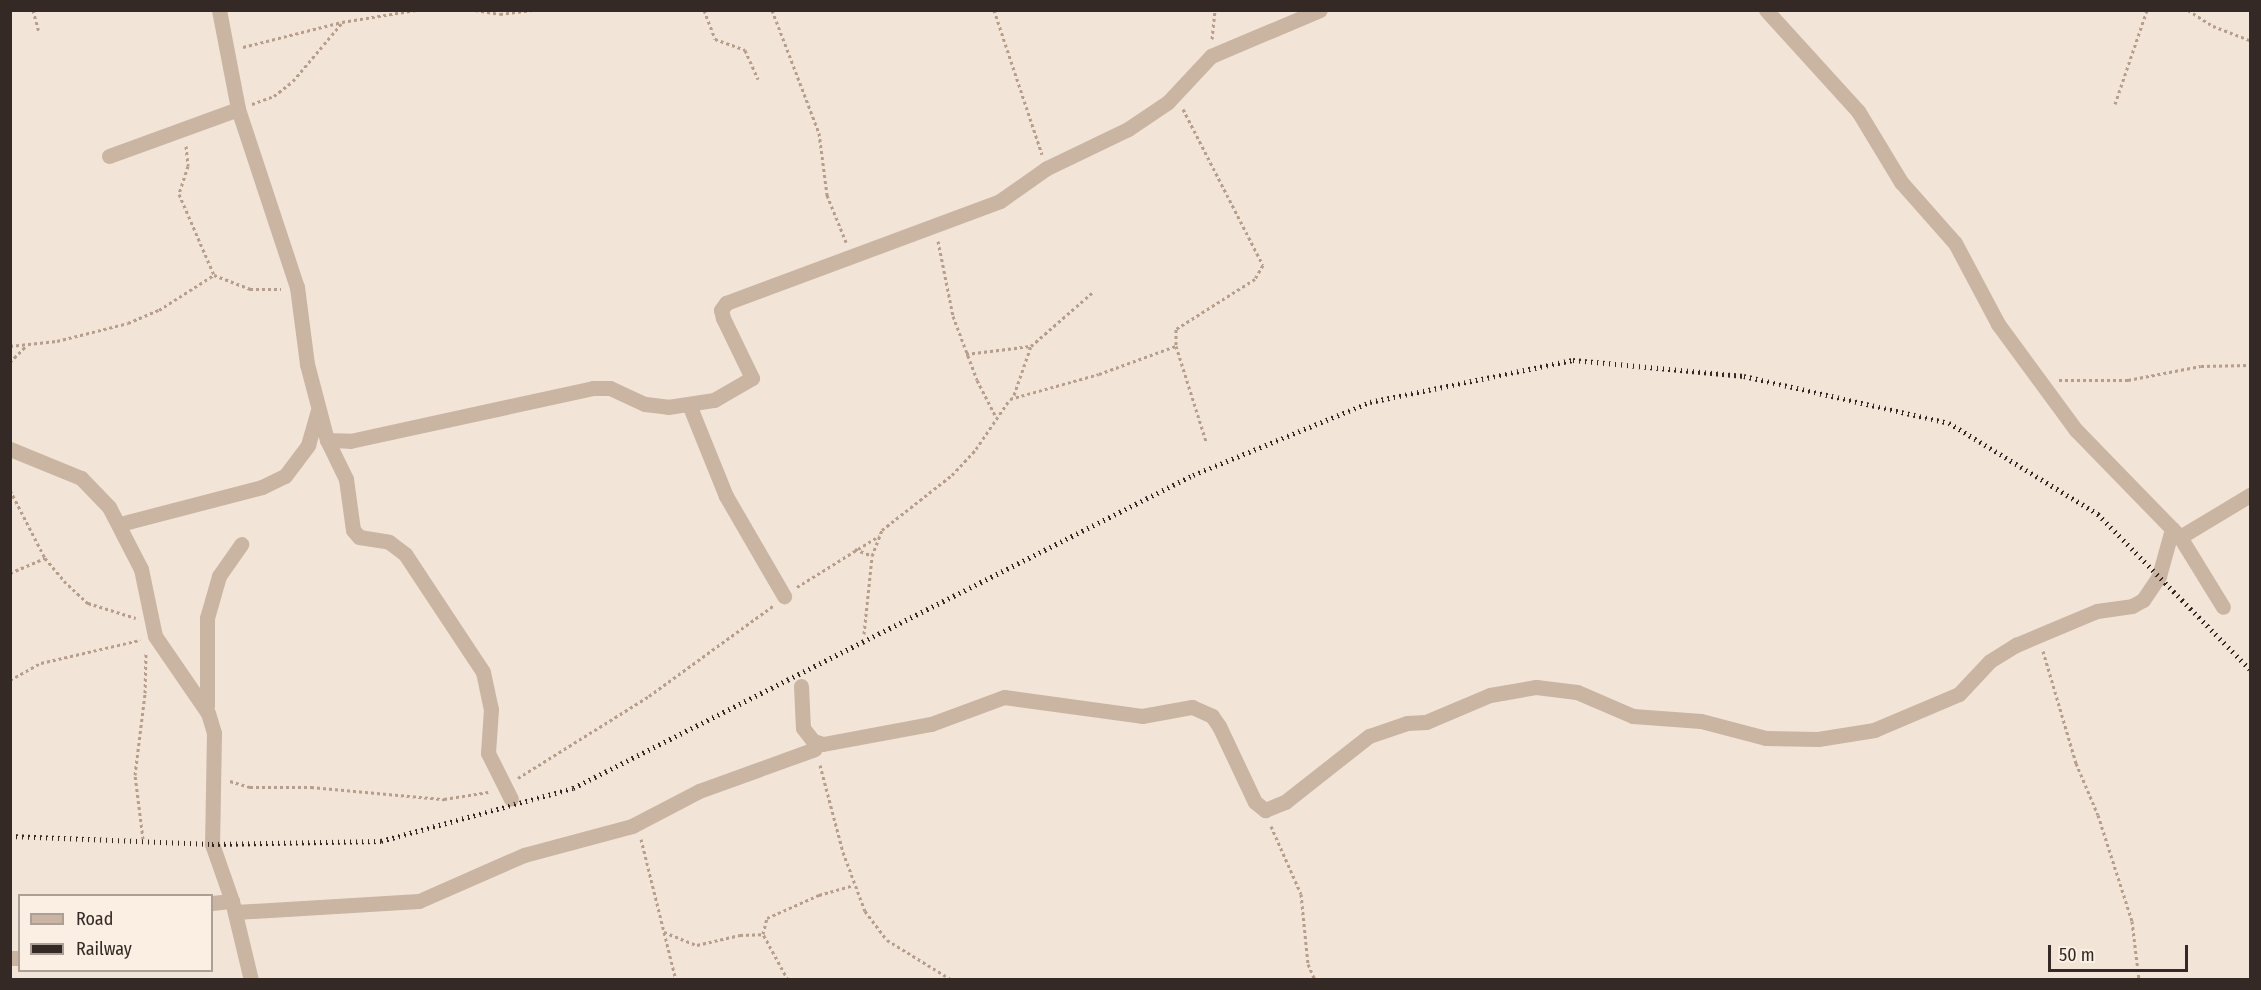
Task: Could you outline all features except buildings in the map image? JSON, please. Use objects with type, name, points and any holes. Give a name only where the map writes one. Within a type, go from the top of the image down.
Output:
[{"type":"street","points":[[219,10],[238,109],[297,287],[307,364],[327,440],[345,474],[356,535],[389,542],[405,554],[483,672],[491,709],[488,753],[508,793]]},
{"type":"street","points":[[327,440],[350,441],[594,388],[610,388],[645,404],[690,406],[714,400],[752,378],[723,318],[723,305],[1000,201],[1047,168],[1128,129],[1175,94],[1211,56],[1320,10]]},
{"type":"street","points":[[1766,10],[1858,111],[1901,182],[1955,243],[1998,324],[2041,379],[2076,430],[2176,533],[2223,607]]},
{"type":"street","points":[[109,156],[238,109]]},
{"type":"street","points":[[690,406],[726,496],[784,596]]},
{"type":"street","points":[[120,524],[262,487],[285,476],[308,445],[318,409]]},
{"type":"street","points":[[10,448],[81,478],[94,488],[120,524],[141,568],[149,622],[208,713]]},
{"type":"street","points":[[801,686],[803,728],[813,741],[823,744],[931,724],[1004,697],[1142,716],[1192,707],[1212,716],[1255,802],[1265,810],[1285,802],[1369,736],[1407,723],[1426,722],[1490,695],[1536,687],[1562,688],[1633,716],[1701,721],[1766,738],[1818,739],[1852,735],[1903,720],[1959,694],[2003,651],[2097,611],[2132,606],[2143,600],[2159,576],[2176,533],[2250,495]]},
{"type":"street","points":[[241,544],[219,576],[207,618],[208,713],[214,733],[212,844],[233,906],[251,980]]},
{"type":"street","points":[[213,903],[233,906],[419,901],[524,855],[637,823],[699,791],[815,748]]},
{"type":"path","points":[[33,10],[39,32]]},
{"type":"path","points":[[227,51],[342,22],[416,10]]},
{"type":"path","points":[[475,10],[500,14],[533,10]]},
{"type":"path","points":[[704,10],[715,39],[745,50],[758,79]]},
{"type":"path","points":[[772,10],[819,133],[827,195],[852,255]]},
{"type":"path","points":[[994,10],[1047,168]]},
{"type":"path","points":[[1211,56],[1215,10]]},
{"type":"path","points":[[2115,104],[2147,10]]},
{"type":"path","points":[[2188,10],[2250,40]]},
{"type":"path","points":[[238,109],[274,96],[293,81],[342,22]]},
{"type":"path","points":[[1175,94],[1263,265],[1256,279],[1179,325],[1176,346],[1206,441]]},
{"type":"path","points":[[182,129],[189,166],[178,194],[214,275],[266,292],[297,287]]},
{"type":"path","points":[[935,224],[953,316],[966,354],[996,417]]},
{"type":"path","points":[[10,346],[27,346],[128,323],[159,310],[214,275]]},
{"type":"path","points":[[215,774],[250,788],[310,787],[444,799],[508,793],[649,696],[784,596],[855,549],[879,537],[952,475],[1014,394],[1031,346],[1093,292]]},
{"type":"path","points":[[10,362],[27,346]]},
{"type":"path","points":[[966,354],[1031,346]]},
{"type":"path","points":[[1014,394],[1099,374],[1176,346]]},
{"type":"path","points":[[2041,379],[2128,380],[2201,366],[2250,365]]},
{"type":"path","points":[[10,490],[45,558],[88,603],[149,622]]},
{"type":"path","points":[[864,634],[872,556],[879,537]]},
{"type":"path","points":[[855,549],[872,556]]},
{"type":"path","points":[[10,573],[45,558]]},
{"type":"path","points":[[2049,633],[2043,644],[2043,657],[2133,921],[2139,980]]},
{"type":"path","points":[[11,679],[49,661],[144,639],[147,669],[135,775],[142,839]]},
{"type":"path","points":[[815,748],[854,885],[865,911],[887,940],[952,980]]},
{"type":"path","points":[[1265,810],[1301,894],[1308,964],[1315,980]]},
{"type":"path","points":[[637,823],[676,980]]},
{"type":"path","points":[[788,980],[763,934],[764,923],[771,914],[854,885]]},
{"type":"path","points":[[663,932],[698,945],[740,934],[763,934]]},
{"type":"railway","points":[[10,836],[212,844],[381,841],[573,788],[1193,475],[1370,402],[1573,360],[1744,376],[1949,423],[2098,514],[2250,669]]}]
